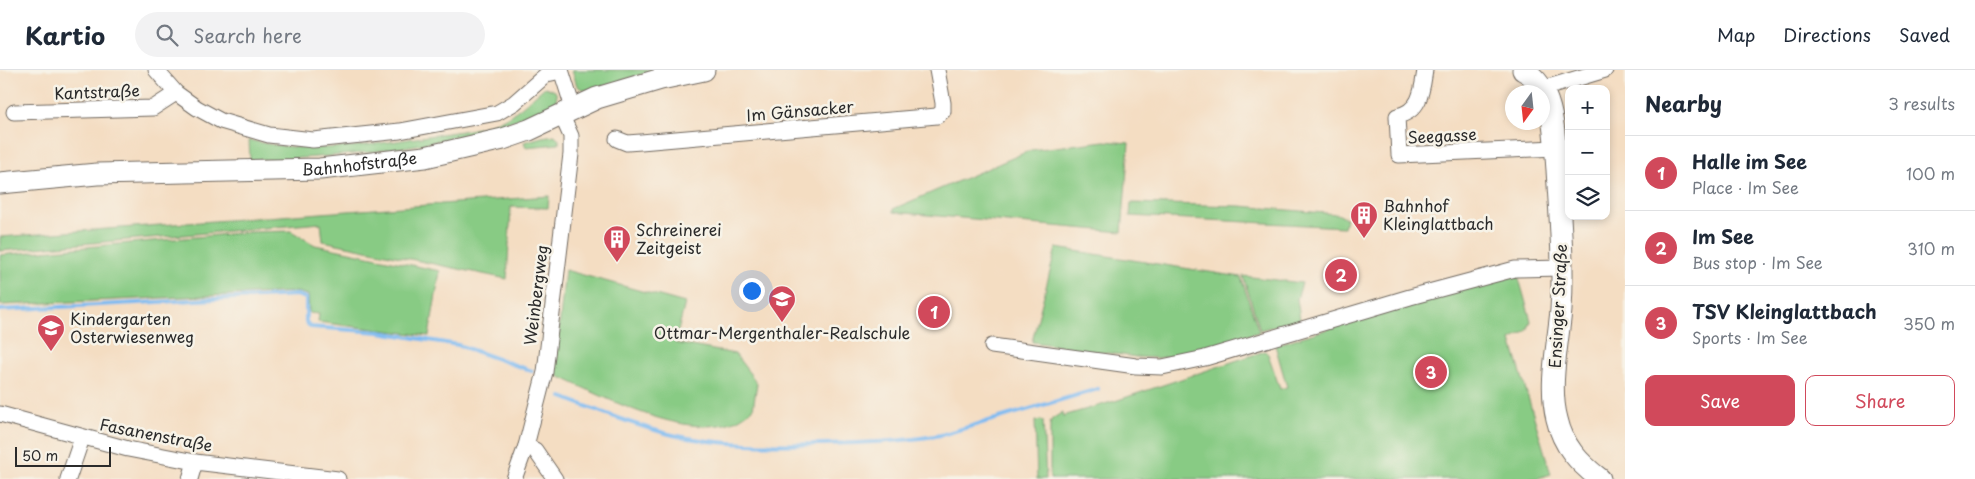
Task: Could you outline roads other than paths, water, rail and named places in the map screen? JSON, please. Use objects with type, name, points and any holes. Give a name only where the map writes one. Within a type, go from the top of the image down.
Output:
[{"type":"main road","name":"Bahnhofstraße","points":[[0,183],[97,174],[320,169],[425,157],[503,139],[529,130],[567,111],[620,90],[704,70]]},
{"type":"main road","points":[[1523,70],[1534,78],[1539,85]]},
{"type":"main road","name":"Ensinger Straße","points":[[1550,115],[1555,148],[1562,241],[1561,310],[1554,396],[1556,418],[1569,449],[1585,468],[1600,479]]},
{"type":"street","points":[[156,70],[176,93],[197,108],[221,121],[248,130],[284,138],[313,140],[400,131],[497,112],[514,103],[547,74],[561,71]]},
{"type":"street","name":"Im Gänsacker","points":[[617,140],[641,142],[937,116],[943,111],[943,103],[936,70]]},
{"type":"street","name":"Seegasse","points":[[1425,70],[1421,96],[1417,104],[1406,114],[1398,116],[1399,155],[1555,148]]},
{"type":"street","points":[[1550,87],[1606,70]]},
{"type":"street","name":"Weinbergweg","points":[[514,479],[526,446],[545,372],[571,154],[571,136],[561,71]]},
{"type":"street","name":"Kantstraße","points":[[14,112],[153,108],[176,93]]},
{"type":"street","points":[[992,346],[1136,366],[1162,367],[1205,358],[1410,297],[1515,269],[1562,268]]},
{"type":"street","name":"Fasanenstraße","points":[[0,414],[82,438],[195,462],[309,478],[325,476],[338,479]]},
{"type":"street","points":[[68,479],[82,438]]},
{"type":"street","points":[[526,446],[535,450],[555,479]]},
{"type":"street","points":[[190,479],[195,462]]},
{"type":"waterway","points":[[0,310],[297,295],[306,298],[306,322],[311,327],[379,332],[458,345],[532,371]]},
{"type":"waterway","points":[[562,397],[617,418],[691,439],[747,444],[803,444],[881,442],[941,435],[1098,389]]},
{"type":"place","name":"Bahnhof Kleinglattbach","points":[[1364,239]]},
{"type":"place","name":"Schreinerei Zeitgeist","points":[[617,263]]},
{"type":"place","name":"Im See","points":[[1341,275]]},
{"type":"place","name":"Halle im See","points":[[934,312]]},
{"type":"place","name":"Ottmar-Mergenthaler-Realschule","points":[[782,323]]},
{"type":"place","name":"Kindergarten Osterwiesenweg","points":[[51,352]]},
{"type":"place","name":"TSV Kleinglattbach","points":[[1431,372]]}]
